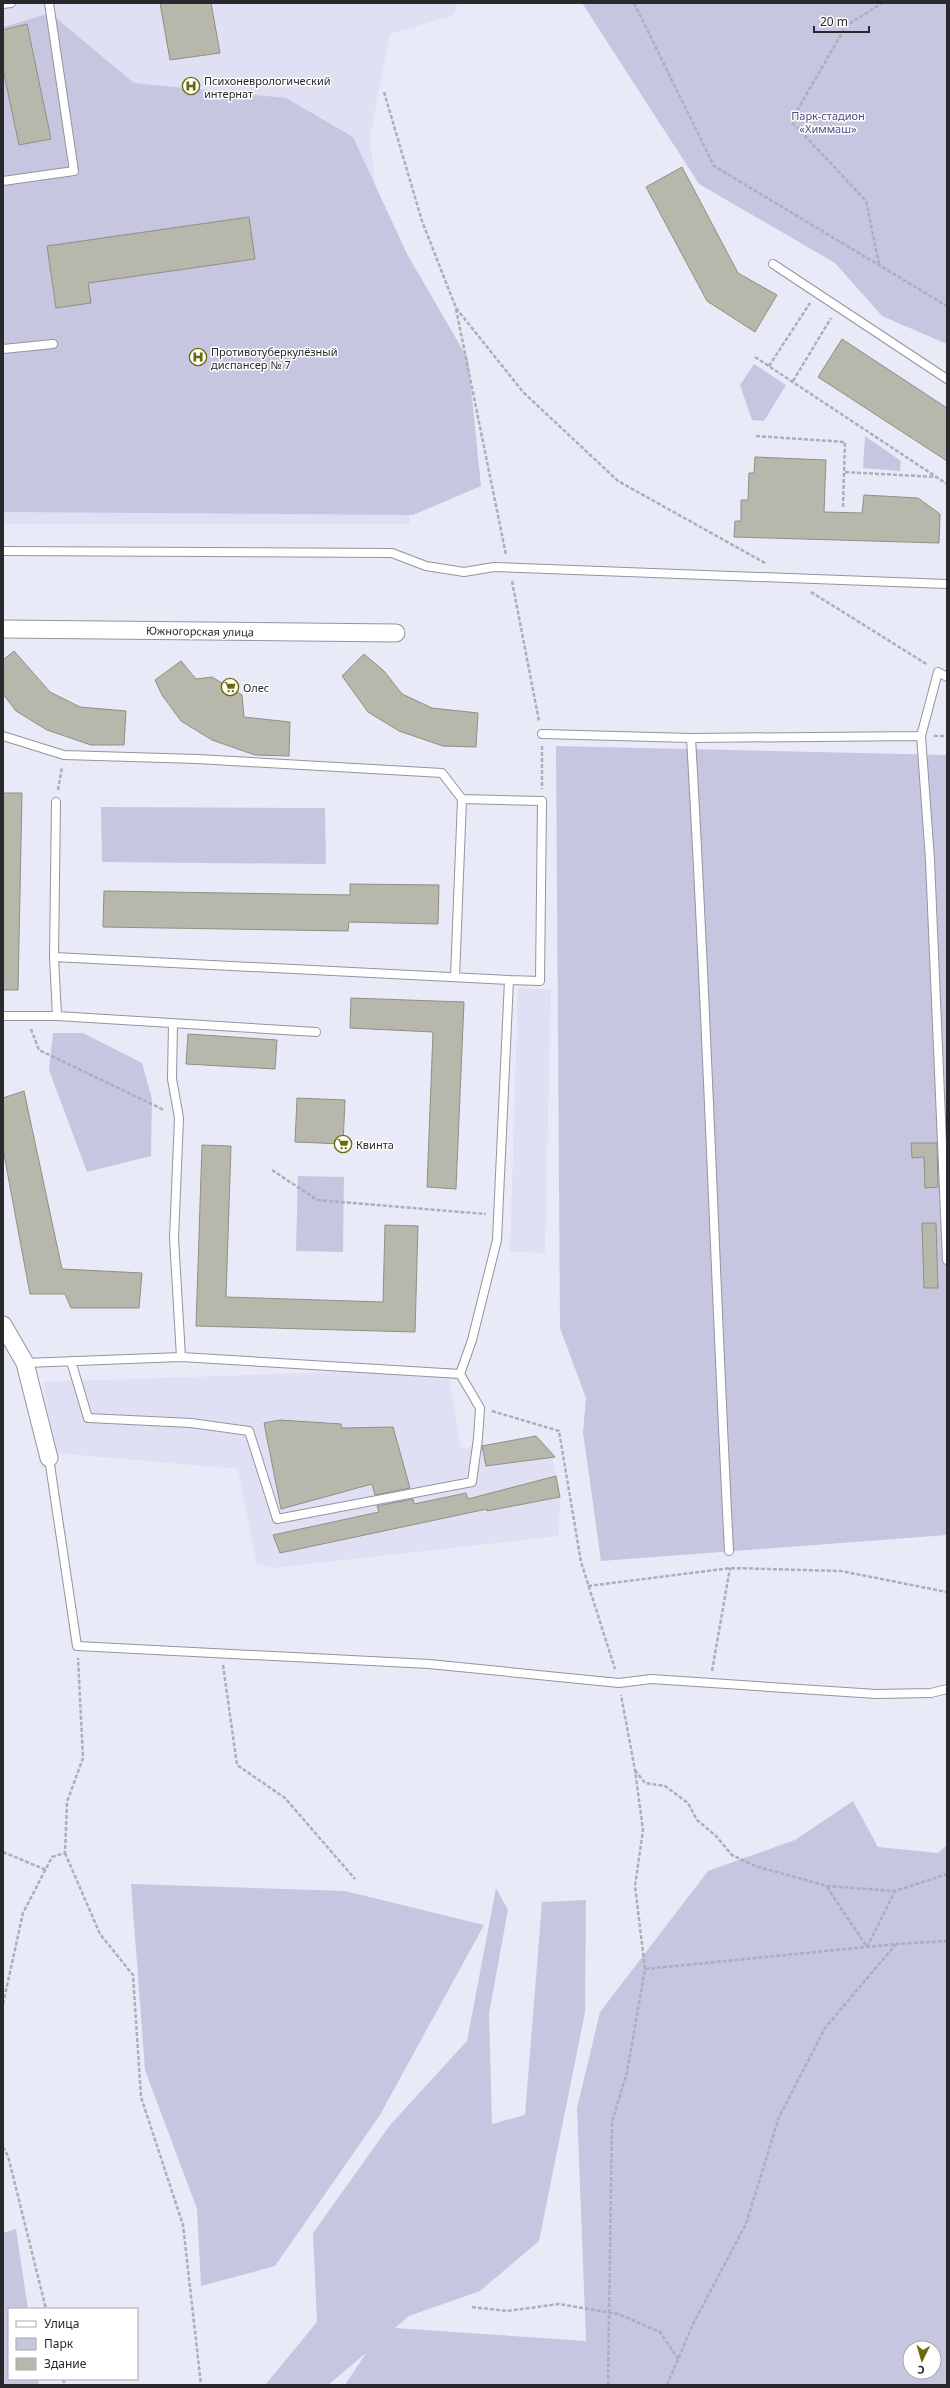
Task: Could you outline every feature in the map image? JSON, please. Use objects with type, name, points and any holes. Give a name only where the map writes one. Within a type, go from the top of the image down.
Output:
[{"type":"street","name":"Южногорская улица","points":[[3,629],[396,633]]},
{"type":"street","points":[[3,1325],[25,1363],[50,1458]]},
{"type":"lane","points":[[3,4],[11,3]]},
{"type":"lane","points":[[3,181],[74,171],[49,3]]},
{"type":"lane","points":[[773,264],[947,379]]},
{"type":"lane","points":[[3,349],[53,344]]},
{"type":"lane","points":[[3,551],[392,553],[426,566],[464,572],[494,566],[947,584]]},
{"type":"lane","points":[[947,677],[938,672],[921,736],[930,860],[947,1260]]},
{"type":"lane","points":[[542,734],[692,738],[921,736]]},
{"type":"lane","points":[[3,736],[64,755],[197,759],[442,773],[462,799],[455,977]]},
{"type":"lane","points":[[692,738],[702,917],[716,1298],[729,1552]]},
{"type":"lane","points":[[54,957],[540,981],[542,801],[462,799]]},
{"type":"lane","points":[[56,802],[54,957],[57,1016]]},
{"type":"lane","points":[[71,1361],[88,1418],[191,1423],[249,1431],[277,1519],[472,1482],[478,1438],[480,1408],[460,1374],[472,1340],[495,1247],[499,1215],[509,980]]},
{"type":"lane","points":[[3,1016],[57,1016],[316,1032]]},
{"type":"lane","points":[[173,1023],[172,1079],[179,1118],[174,1238],[181,1357]]},
{"type":"lane","points":[[25,1363],[181,1357],[460,1374]]},
{"type":"lane","points":[[50,1458],[77,1646],[429,1664],[619,1683],[650,1679],[876,1694],[930,1693],[947,1689]]},
{"type":"path","points":[[634,3],[714,166],[947,306]]},
{"type":"path","points":[[879,264],[866,201],[790,121],[846,26],[882,3]]},
{"type":"path","points":[[384,92],[422,221],[456,308],[542,734],[542,801]]},
{"type":"path","points":[[769,366],[816,293]]},
{"type":"path","points":[[793,381],[838,307]]},
{"type":"path","points":[[456,308],[523,392],[618,481],[788,578],[938,672]]},
{"type":"path","points":[[756,357],[947,484]]},
{"type":"path","points":[[756,436],[845,442],[843,507]]},
{"type":"path","points":[[844,472],[938,477]]},
{"type":"path","points":[[56,802],[64,755]]},
{"type":"path","points":[[26,1016],[39,1050],[179,1118]]},
{"type":"path","points":[[272,1170],[317,1200],[499,1215]]},
{"type":"path","points":[[480,1408],[559,1431],[581,1562],[619,1683],[635,1770],[643,1830],[635,1886],[645,1969],[627,2072],[612,2122],[608,2385]]},
{"type":"path","points":[[710,1684],[730,1568],[729,1552]]},
{"type":"path","points":[[588,1586],[730,1568],[840,1570],[947,1592]]},
{"type":"path","points":[[77,1646],[83,1758],[67,1802],[65,1853],[100,1934],[133,1975],[141,2097],[183,2225],[201,2385]]},
{"type":"path","points":[[222,1654],[237,1765],[285,1798],[355,1879]]},
{"type":"path","points":[[635,1770],[646,1783],[665,1786],[688,1803],[697,1820],[716,1836],[732,1855],[755,1866],[827,1886],[895,1891],[947,1874]]},
{"type":"path","points":[[3,1852],[46,1870]]},
{"type":"path","points":[[3,2004],[23,1913],[52,1857],[65,1853]]},
{"type":"path","points":[[827,1886],[867,1947]]},
{"type":"path","points":[[867,1947],[895,1891]]},
{"type":"path","points":[[645,1969],[896,1944],[947,1942]]},
{"type":"path","points":[[667,2385],[693,2324],[746,2224],[780,2117],[825,2028],[896,1944]]},
{"type":"path","points":[[3,2147],[8,2156],[46,2308]]},
{"type":"path","points":[[472,2307],[507,2311],[559,2304],[609,2312],[660,2332],[678,2359]]},
{"type":"shaded area","name":"Противотуберкулёзный диспансер № 7","points":[[3,3],[458,3],[454,15],[390,34],[370,137],[410,524],[3,524]]},
{"type":"shaded area","points":[[518,988],[551,989],[545,1253],[510,1252]]},
{"type":"shaded area","points":[[448,1368],[461,1449],[536,1436],[552,1454],[560,1497],[559,1536],[274,1568],[256,1563],[238,1469],[55,1453],[43,1382]]},
{"type":"green space","name":"Парк-стадион «Химмаш»","points":[[582,3],[947,3],[947,344],[882,316],[835,263],[699,184]]},
{"type":"green space","name":"Противотуберкулёзный диспансер № 7","points":[[50,13],[134,83],[286,98],[353,137],[407,254],[468,359],[481,486],[413,515],[3,512],[3,27]]},
{"type":"green space","points":[[754,364],[786,385],[764,421],[752,420],[740,385]]},
{"type":"green space","points":[[865,436],[901,461],[900,471],[863,468]]},
{"type":"green space","points":[[556,746],[947,755],[947,1535],[601,1561],[583,1432],[586,1398],[560,1328]]},
{"type":"green space","points":[[101,807],[325,808],[326,864],[102,862]]},
{"type":"green space","points":[[53,1033],[83,1033],[142,1063],[152,1099],[151,1156],[87,1172],[49,1070]]},
{"type":"green space","points":[[298,1176],[344,1177],[343,1252],[296,1251]]},
{"type":"green space","points":[[853,1801],[878,1847],[938,1853],[947,1845],[947,2385],[345,2385],[366,2353],[328,2385],[265,2385],[317,2322],[313,2233],[390,2125],[467,2041],[496,1888],[508,1910],[489,2013],[492,2124],[525,2115],[542,1902],[586,1900],[585,2012],[539,2241],[480,2291],[409,2316],[395,2328],[586,2341],[577,2108],[600,2012],[708,1871],[795,1840]]},
{"type":"green space","points":[[131,1884],[345,1891],[484,1925],[380,2115],[275,2266],[201,2286],[197,2209],[145,2070]]},
{"type":"green space","points":[[16,2229],[28,2308],[8,2308],[8,2380],[38,2380],[39,2385],[3,2385],[3,2233]]},
{"type":"building","points":[[160,3],[211,3],[220,53],[170,60]]},
{"type":"building","points":[[27,24],[51,139],[19,145],[3,69],[3,30]]},
{"type":"building","points":[[682,167],[738,273],[777,295],[755,332],[707,301],[646,187]]},
{"type":"building","points":[[249,217],[255,259],[88,283],[91,303],[56,308],[47,246]]},
{"type":"building","points":[[842,339],[947,408],[947,461],[818,377]]},
{"type":"building","points":[[755,457],[826,460],[824,512],[862,513],[864,495],[918,498],[940,514],[939,543],[734,537],[735,521],[741,521],[741,500],[748,500],[749,473],[754,473]]},
{"type":"building","points":[[14,651],[50,692],[80,707],[126,711],[124,745],[91,745],[47,730],[16,711],[3,694],[3,660]]},
{"type":"building","points":[[364,654],[384,671],[402,694],[432,708],[478,713],[476,747],[443,746],[399,731],[368,712],[342,676]]},
{"type":"building","points":[[181,661],[196,679],[212,677],[242,695],[244,717],[290,722],[289,756],[255,755],[212,740],[181,721],[162,695],[155,680]]},
{"type":"building","points":[[3,793],[22,793],[18,990],[3,990]]},
{"type":"building","points":[[350,884],[439,885],[438,924],[349,922],[348,931],[103,927],[104,891],[350,895]]},
{"type":"building","points":[[351,998],[464,1002],[456,1189],[427,1187],[433,1032],[350,1028]]},
{"type":"building","points":[[188,1034],[277,1040],[275,1069],[186,1064]]},
{"type":"building","points":[[24,1091],[62,1269],[142,1273],[139,1308],[71,1308],[65,1294],[30,1294],[3,1149],[3,1098]]},
{"type":"building","points":[[297,1098],[345,1100],[343,1144],[295,1142]]},
{"type":"building","points":[[911,1143],[937,1143],[938,1187],[925,1188],[924,1157],[912,1158]]},
{"type":"building","points":[[202,1145],[231,1146],[226,1297],[383,1302],[385,1225],[418,1226],[415,1332],[196,1326]]},
{"type":"building","points":[[922,1223],[936,1223],[938,1288],[924,1288]]},
{"type":"building","points":[[280,1420],[341,1424],[342,1428],[393,1427],[410,1488],[375,1495],[372,1484],[281,1509],[264,1423]]},
{"type":"building","points":[[536,1436],[555,1457],[486,1466],[482,1446]]},
{"type":"building","points":[[556,1476],[560,1497],[487,1511],[487,1509],[280,1553],[273,1535],[379,1512],[377,1506],[413,1499],[414,1504],[466,1493],[468,1499]]},
{"type":"place","name":"Психоневрологический интернат","points":[[191,86]]},
{"type":"place","name":"Противотуберкулёзный диспансер № 7","points":[[198,357]]},
{"type":"place","name":"Олес","points":[[230,687]]},
{"type":"place","name":"Квинта","points":[[343,1144]]}]
